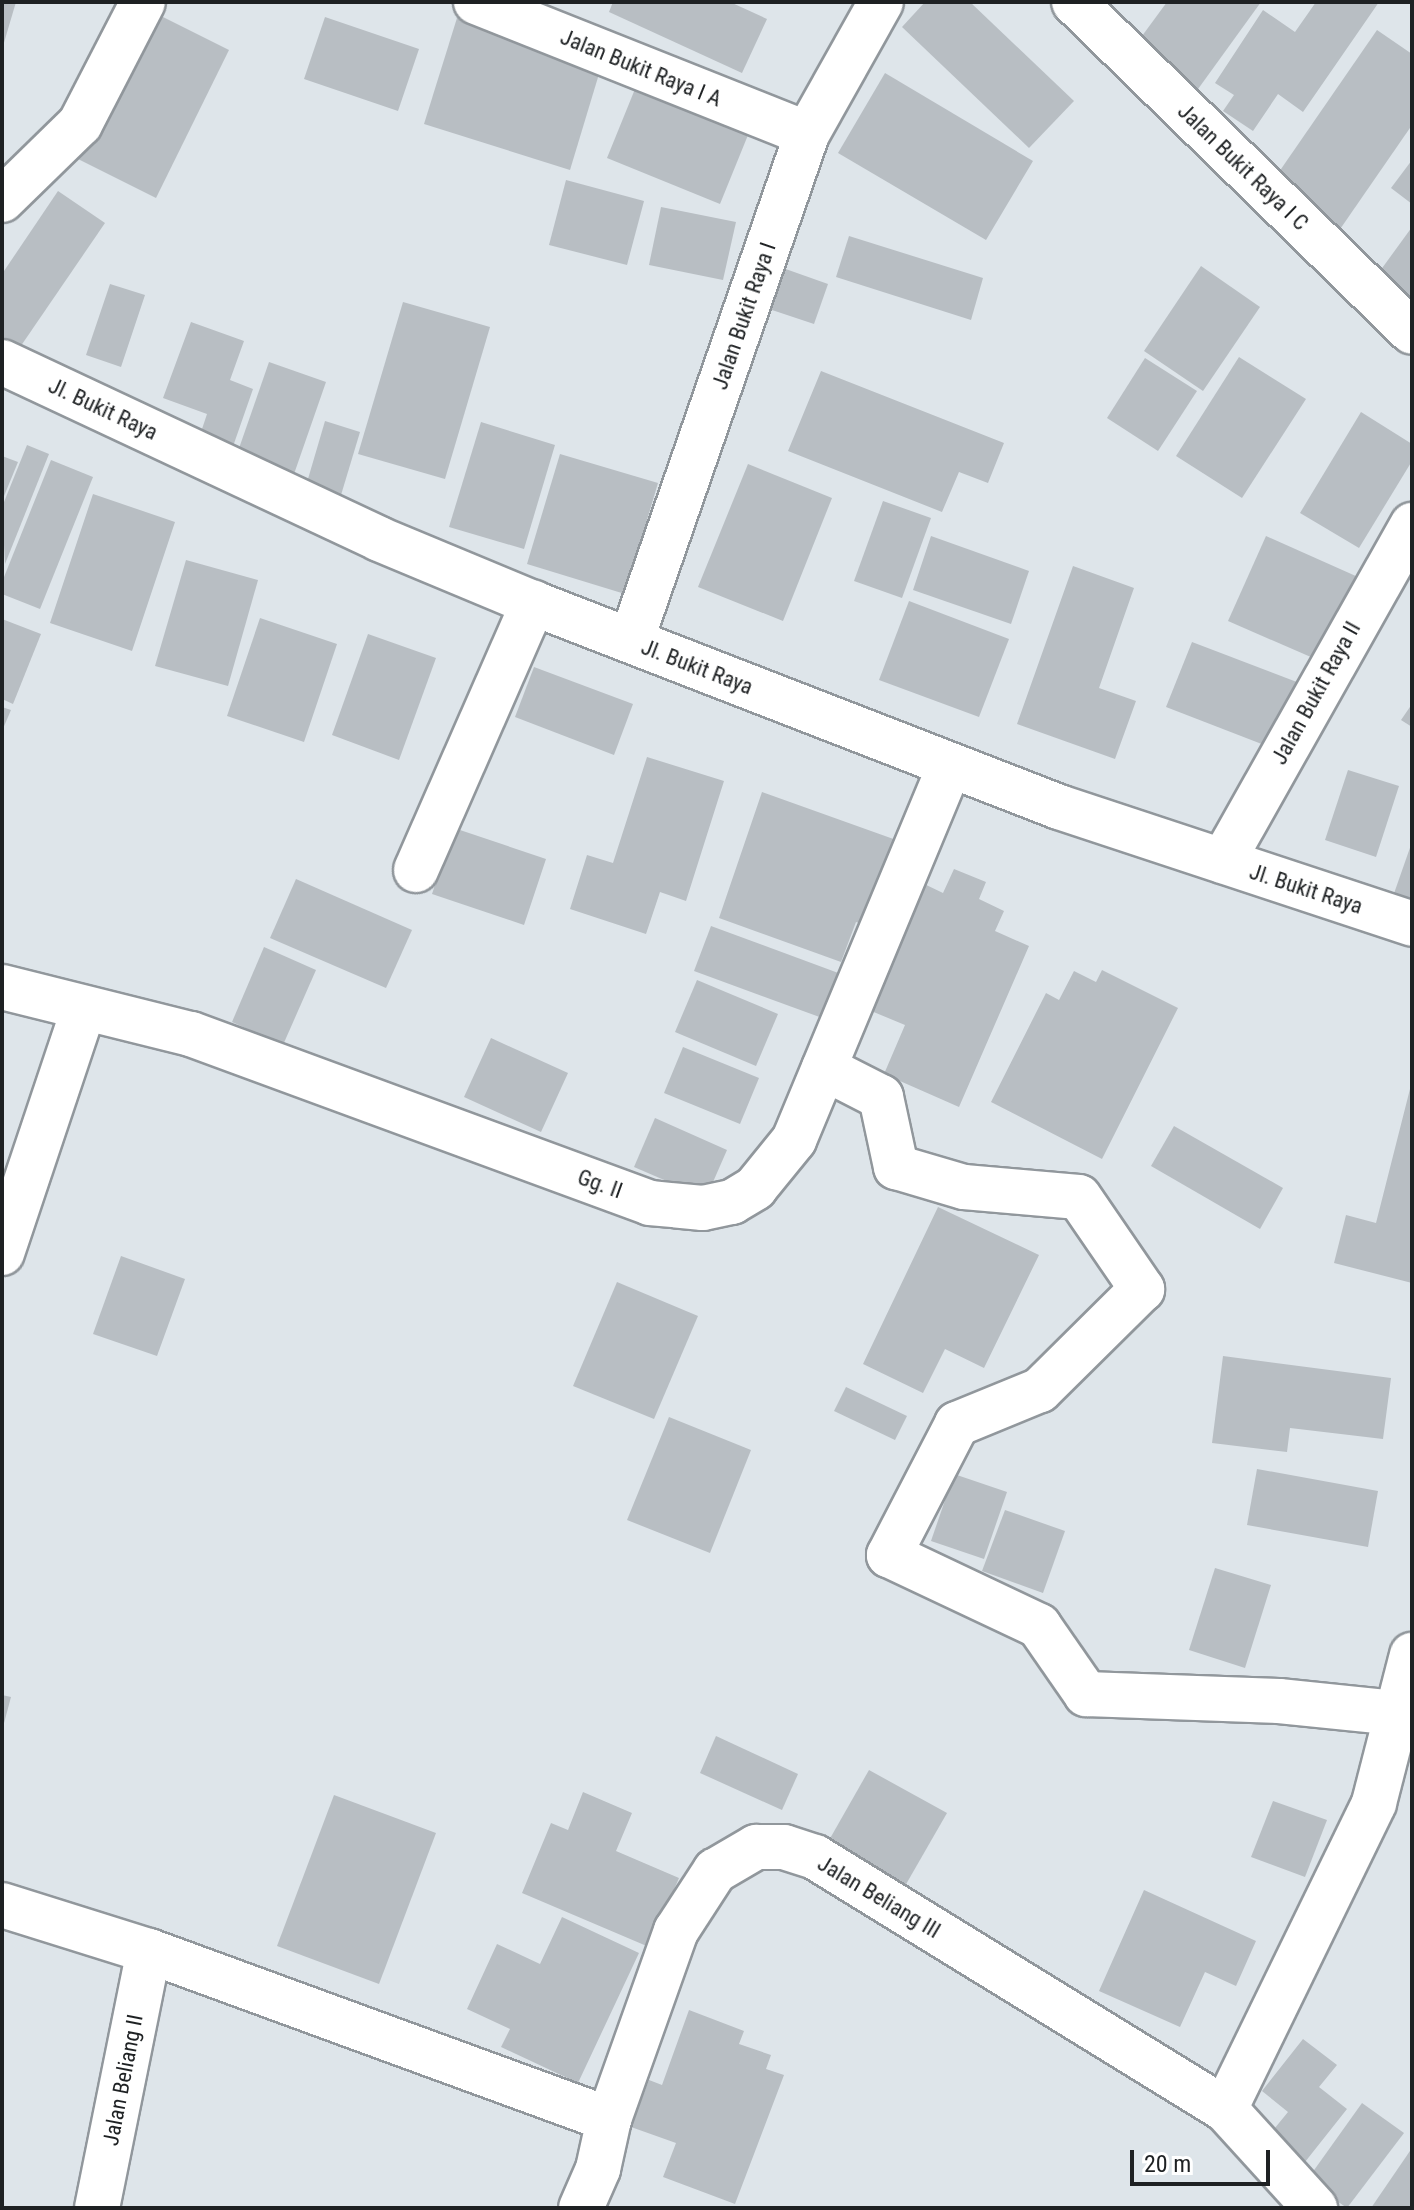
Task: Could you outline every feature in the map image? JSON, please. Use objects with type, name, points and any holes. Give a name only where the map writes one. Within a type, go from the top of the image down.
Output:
[{"type":"street","points":[[2,200],[80,124],[143,2]]},
{"type":"street","name":"Jalan Bukit Raya I A","points":[[476,2],[807,134]]},
{"type":"street","name":"Jalan Bukit Raya I","points":[[631,641],[807,134],[881,2]]},
{"type":"street","name":"Jalan Bukit Raya I C","points":[[1074,2],[1412,332]]},
{"type":"street","name":"Jl. Bukit Raya","points":[[2,362],[379,539],[533,603],[950,765],[1412,924]]},
{"type":"street","name":"Jalan Bukit Raya II","points":[[1223,861],[1412,525]]},
{"type":"street","points":[[416,870],[533,603]]},
{"type":"street","name":"Gg. II","points":[[2,987],[191,1034],[650,1203],[677,1207],[732,1202],[755,1188],[794,1140],[950,765]]},
{"type":"street","points":[[2,1253],[84,1008]]},
{"type":"street","points":[[824,1068],[881,1097],[896,1167],[964,1187],[1079,1197],[1142,1289],[1040,1390],[957,1424],[889,1555],[1039,1626],[1086,1694],[1279,1701],[1397,1713]]},
{"type":"street","points":[[1225,2109],[1374,1803],[1412,1655]]},
{"type":"street","name":"Jalan Beliang III","points":[[581,2208],[598,2169],[609,2119],[676,1931],[715,1871],[756,1847],[784,1847],[815,1857],[1225,2109],[1315,2208]]},
{"type":"street","points":[[2,1905],[149,1951],[609,2119]]},
{"type":"street","name":"Jalan Beliang II","points":[[97,2208],[149,1951]]},
{"type":"building","points":[[2,2],[16,2],[3,46],[2,46]]},
{"type":"building","points":[[613,2],[730,2],[767,19],[742,73],[609,12]]},
{"type":"building","points":[[925,2],[970,2],[1074,101],[1029,148],[902,27]]},
{"type":"building","points":[[1167,2],[1261,2],[1193,96],[1131,51]]},
{"type":"building","points":[[1316,2],[1379,2],[1303,112],[1278,94],[1253,131],[1223,111],[1234,95],[1215,83],[1263,10],[1295,32]]},
{"type":"building","points":[[149,10],[229,50],[156,198],[76,158]]},
{"type":"building","points":[[325,17],[419,49],[398,111],[304,79]]},
{"type":"building","points":[[457,18],[602,64],[570,170],[424,124]]},
{"type":"building","points":[[1377,30],[1412,54],[1412,125],[1336,235],[1268,188]]},
{"type":"building","points":[[885,73],[1033,161],[986,240],[838,153]]},
{"type":"building","points":[[635,89],[748,135],[720,204],[607,158]]},
{"type":"building","points":[[1412,160],[1412,204],[1391,188]]},
{"type":"building","points":[[566,180],[644,201],[627,265],[549,245]]},
{"type":"building","points":[[58,191],[105,223],[14,356],[2,348],[2,274]]},
{"type":"building","points":[[661,207],[736,222],[723,280],[649,265]]},
{"type":"building","points":[[1412,227],[1412,302],[1372,282]]},
{"type":"building","points":[[849,236],[983,278],[971,320],[836,277]]},
{"type":"building","points":[[1201,266],[1260,307],[1203,391],[1144,351]]},
{"type":"building","points":[[780,267],[828,284],[814,324],[766,308]]},
{"type":"building","points":[[110,284],[145,295],[121,367],[86,355]]},
{"type":"building","points":[[403,302],[490,327],[445,479],[358,454]]},
{"type":"building","points":[[191,322],[244,341],[230,380],[253,389],[230,455],[197,444],[207,414],[163,398]]},
{"type":"building","points":[[1239,357],[1306,399],[1242,498],[1176,456]]},
{"type":"building","points":[[1145,358],[1197,391],[1158,451],[1107,418]]},
{"type":"building","points":[[269,362],[326,382],[294,474],[237,454]]},
{"type":"building","points":[[821,371],[1004,443],[988,483],[959,472],[942,512],[788,451]]},
{"type":"building","points":[[1361,412],[1412,444],[1412,461],[1359,548],[1300,513]]},
{"type":"building","points":[[325,421],[360,432],[338,505],[303,496]]},
{"type":"building","points":[[481,422],[555,445],[524,549],[449,527]]},
{"type":"building","points":[[27,445],[49,454],[5,564],[2,507]]},
{"type":"building","points":[[560,454],[658,483],[625,594],[527,564]]},
{"type":"building","points":[[2,456],[18,462],[2,501]]},
{"type":"building","points":[[51,460],[93,477],[40,609],[2,594],[2,582]]},
{"type":"building","points":[[748,464],[832,498],[783,621],[698,587]]},
{"type":"building","points":[[93,494],[175,522],[132,651],[50,623]]},
{"type":"building","points":[[883,501],[931,518],[902,598],[854,581]]},
{"type":"building","points":[[931,536],[1029,571],[1011,624],[913,590]]},
{"type":"building","points":[[1266,536],[1358,577],[1320,661],[1228,621]]},
{"type":"building","points":[[186,560],[258,580],[228,686],[155,666]]},
{"type":"building","points":[[1073,566],[1134,588],[1099,688],[1136,701],[1115,759],[1017,724]]},
{"type":"building","points":[[909,601],[1009,639],[979,717],[879,680]]},
{"type":"building","points":[[260,618],[337,644],[304,742],[227,716]]},
{"type":"building","points":[[2,619],[41,634],[13,704],[2,699]]},
{"type":"building","points":[[368,634],[436,658],[399,760],[332,735]]},
{"type":"building","points":[[1192,642],[1302,684],[1277,750],[1166,707]]},
{"type":"building","points":[[534,667],[633,704],[614,755],[515,717]]},
{"type":"building","points":[[1412,704],[1412,727],[1401,720]]},
{"type":"building","points":[[2,707],[11,710],[2,731]]},
{"type":"building","points":[[647,757],[724,781],[686,901],[660,892],[646,934],[570,909],[587,855],[613,863]]},
{"type":"building","points":[[1348,770],[1399,786],[1376,857],[1325,840]]},
{"type":"building","points":[[762,792],[899,841],[868,926],[856,922],[841,962],[719,918]]},
{"type":"building","points":[[454,828],[546,859],[524,925],[432,894]]},
{"type":"building","points":[[1412,842],[1412,910],[1391,902]]},
{"type":"building","points":[[954,869],[986,882],[979,899],[1004,911],[995,931],[1029,946],[959,1107],[884,1074],[905,1025],[864,1008],[918,881],[943,893]]},
{"type":"building","points":[[296,879],[412,930],[386,988],[270,938]]},
{"type":"building","points":[[711,926],[841,974],[825,1019],[694,971]]},
{"type":"building","points":[[264,947],[316,970],[283,1045],[232,1022]]},
{"type":"building","points":[[1102,970],[1178,1008],[1102,1159],[991,1102],[1046,993],[1059,1000],[1074,971],[1096,982]]},
{"type":"building","points":[[697,980],[778,1014],[756,1066],[675,1032]]},
{"type":"building","points":[[491,1038],[568,1073],[541,1132],[464,1097]]},
{"type":"building","points":[[683,1047],[759,1078],[740,1124],[664,1093]]},
{"type":"building","points":[[1411,1085],[1412,1283],[1334,1263],[1346,1215],[1376,1223]]},
{"type":"building","points":[[655,1118],[727,1150],[706,1198],[634,1167]]},
{"type":"building","points":[[1174,1126],[1283,1188],[1260,1229],[1151,1166]]},
{"type":"building","points":[[938,1207],[1039,1255],[984,1368],[945,1349],[923,1393],[863,1364]]},
{"type":"building","points":[[121,1256],[185,1279],[157,1356],[93,1334]]},
{"type":"building","points":[[617,1282],[698,1316],[654,1419],[573,1386]]},
{"type":"building","points":[[1223,1356],[1391,1378],[1383,1439],[1290,1428],[1287,1452],[1212,1443]]},
{"type":"building","points":[[846,1387],[907,1416],[895,1440],[834,1411]]},
{"type":"building","points":[[669,1417],[751,1450],[710,1553],[627,1520]]},
{"type":"building","points":[[1257,1469],[1378,1491],[1368,1547],[1247,1525]]},
{"type":"building","points":[[954,1474],[1007,1492],[984,1559],[931,1541]]},
{"type":"building","points":[[1005,1510],[1065,1531],[1043,1593],[982,1571]]},
{"type":"building","points":[[1215,1568],[1271,1585],[1245,1668],[1189,1650]]},
{"type":"building","points":[[2,1695],[11,1697],[3,1727],[2,1727]]},
{"type":"building","points":[[716,1736],[798,1774],[782,1810],[700,1773]]},
{"type":"building","points":[[869,1770],[947,1813],[905,1886],[828,1842]]},
{"type":"building","points":[[583,1792],[632,1813],[616,1851],[679,1878],[649,1947],[522,1893],[551,1823],[568,1830]]},
{"type":"building","points":[[334,1795],[436,1833],[379,1984],[277,1946]]},
{"type":"building","points":[[1273,1801],[1327,1820],[1305,1877],[1251,1857]]},
{"type":"building","points":[[1144,1890],[1256,1941],[1236,1986],[1205,1972],[1180,2027],[1099,1991]]},
{"type":"building","points":[[562,1917],[639,1953],[578,2083],[501,2047],[510,2029],[467,2009],[497,1944],[540,1964]]},
{"type":"building","points":[[689,2010],[744,2031],[739,2044],[771,2055],[766,2069],[784,2075],[735,2204],[663,2177],[676,2143],[631,2127],[649,2080],[662,2085]]},
{"type":"building","points":[[1303,2039],[1337,2065],[1319,2087],[1347,2109],[1305,2162],[1270,2134],[1288,2112],[1262,2091]]},
{"type":"building","points":[[1362,2103],[1404,2133],[1347,2208],[1307,2180]]},
{"type":"building","points":[[1412,2148],[1412,2208],[1371,2208]]}]
